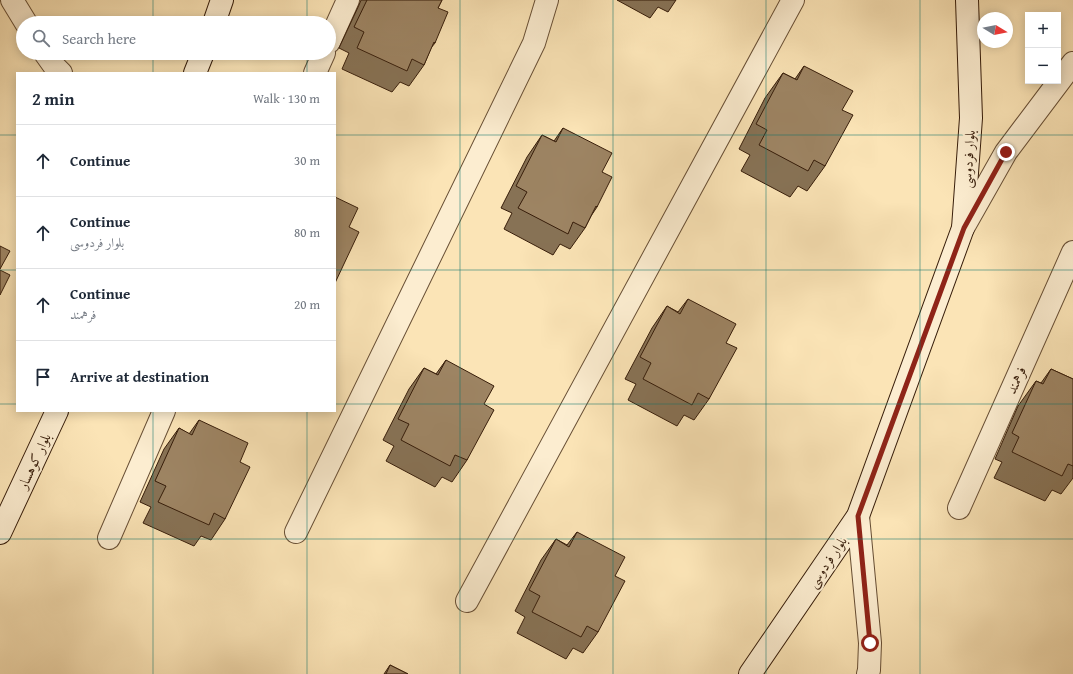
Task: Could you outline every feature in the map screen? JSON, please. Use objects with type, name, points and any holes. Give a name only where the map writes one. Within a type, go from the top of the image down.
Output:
[{"type":"street","points":[[12,0],[22,16]]},
{"type":"street","points":[[216,16],[222,0]]},
{"type":"street","points":[[336,27],[348,0]]},
{"type":"street","points":[[296,532],[534,43],[546,0]]},
{"type":"street","points":[[467,601],[792,0]]},
{"type":"street","name":"بلوار فردوسی","points":[[750,674],[858,516],[964,228],[971,118],[966,0]]},
{"type":"street","points":[[50,60],[60,72]]},
{"type":"street","points":[[195,72],[200,60]]},
{"type":"street","points":[[315,72],[321,60]]},
{"type":"street","points":[[964,228],[1006,152],[1073,63]]},
{"type":"street","name":"فرهمند","points":[[959,508],[1073,252]]},
{"type":"street","name":"بلوار کوهسار","points":[[0,533],[57,412]]},
{"type":"street","points":[[109,538],[164,412]]},
{"type":"street","points":[[858,516],[870,643],[868,674]]},
{"type":"building","points":[[367,0],[442,0],[438,8],[448,12],[424,65],[412,59],[407,71],[357,48],[364,32],[354,27]]},
{"type":"building","points":[[804,66],[853,91],[842,110],[853,115],[825,166],[814,160],[808,171],[759,145],[767,130],[756,124],[783,73],[797,80]]},
{"type":"building","points":[[563,128],[612,153],[602,172],[612,177],[597,207],[596,206],[585,228],[573,222],[568,234],[518,208],[527,192],[516,186],[542,135],[556,142]]},
{"type":"building","points":[[336,197],[358,208],[349,227],[359,232],[336,281]]},
{"type":"building","points":[[0,246],[10,251],[0,269]]},
{"type":"building","points":[[0,270],[10,275],[0,295]]},
{"type":"building","points":[[688,299],[736,324],[726,343],[737,348],[709,399],[698,393],[692,405],[643,379],[651,363],[640,357],[667,306],[680,314]]},
{"type":"building","points":[[446,360],[494,386],[484,404],[494,410],[467,460],[455,455],[450,466],[401,440],[409,424],[398,419],[424,368],[438,375]]},
{"type":"building","points":[[1051,369],[1073,379],[1073,466],[1068,464],[1062,476],[1012,452],[1019,437],[1012,433],[1036,381],[1043,384]]},
{"type":"building","points":[[199,420],[248,443],[240,462],[250,467],[225,519],[214,513],[209,525],[158,502],[166,486],[155,481],[179,428],[192,435]]},
{"type":"building","points":[[577,532],[625,557],[615,576],[625,581],[598,632],[587,626],[581,637],[532,612],[540,596],[529,590],[556,539],[569,547]]},
{"type":"building","points":[[390,665],[408,674],[386,674]]},
{"type":"route","points":[[870,643],[858,516],[964,228],[1006,152]]}]
